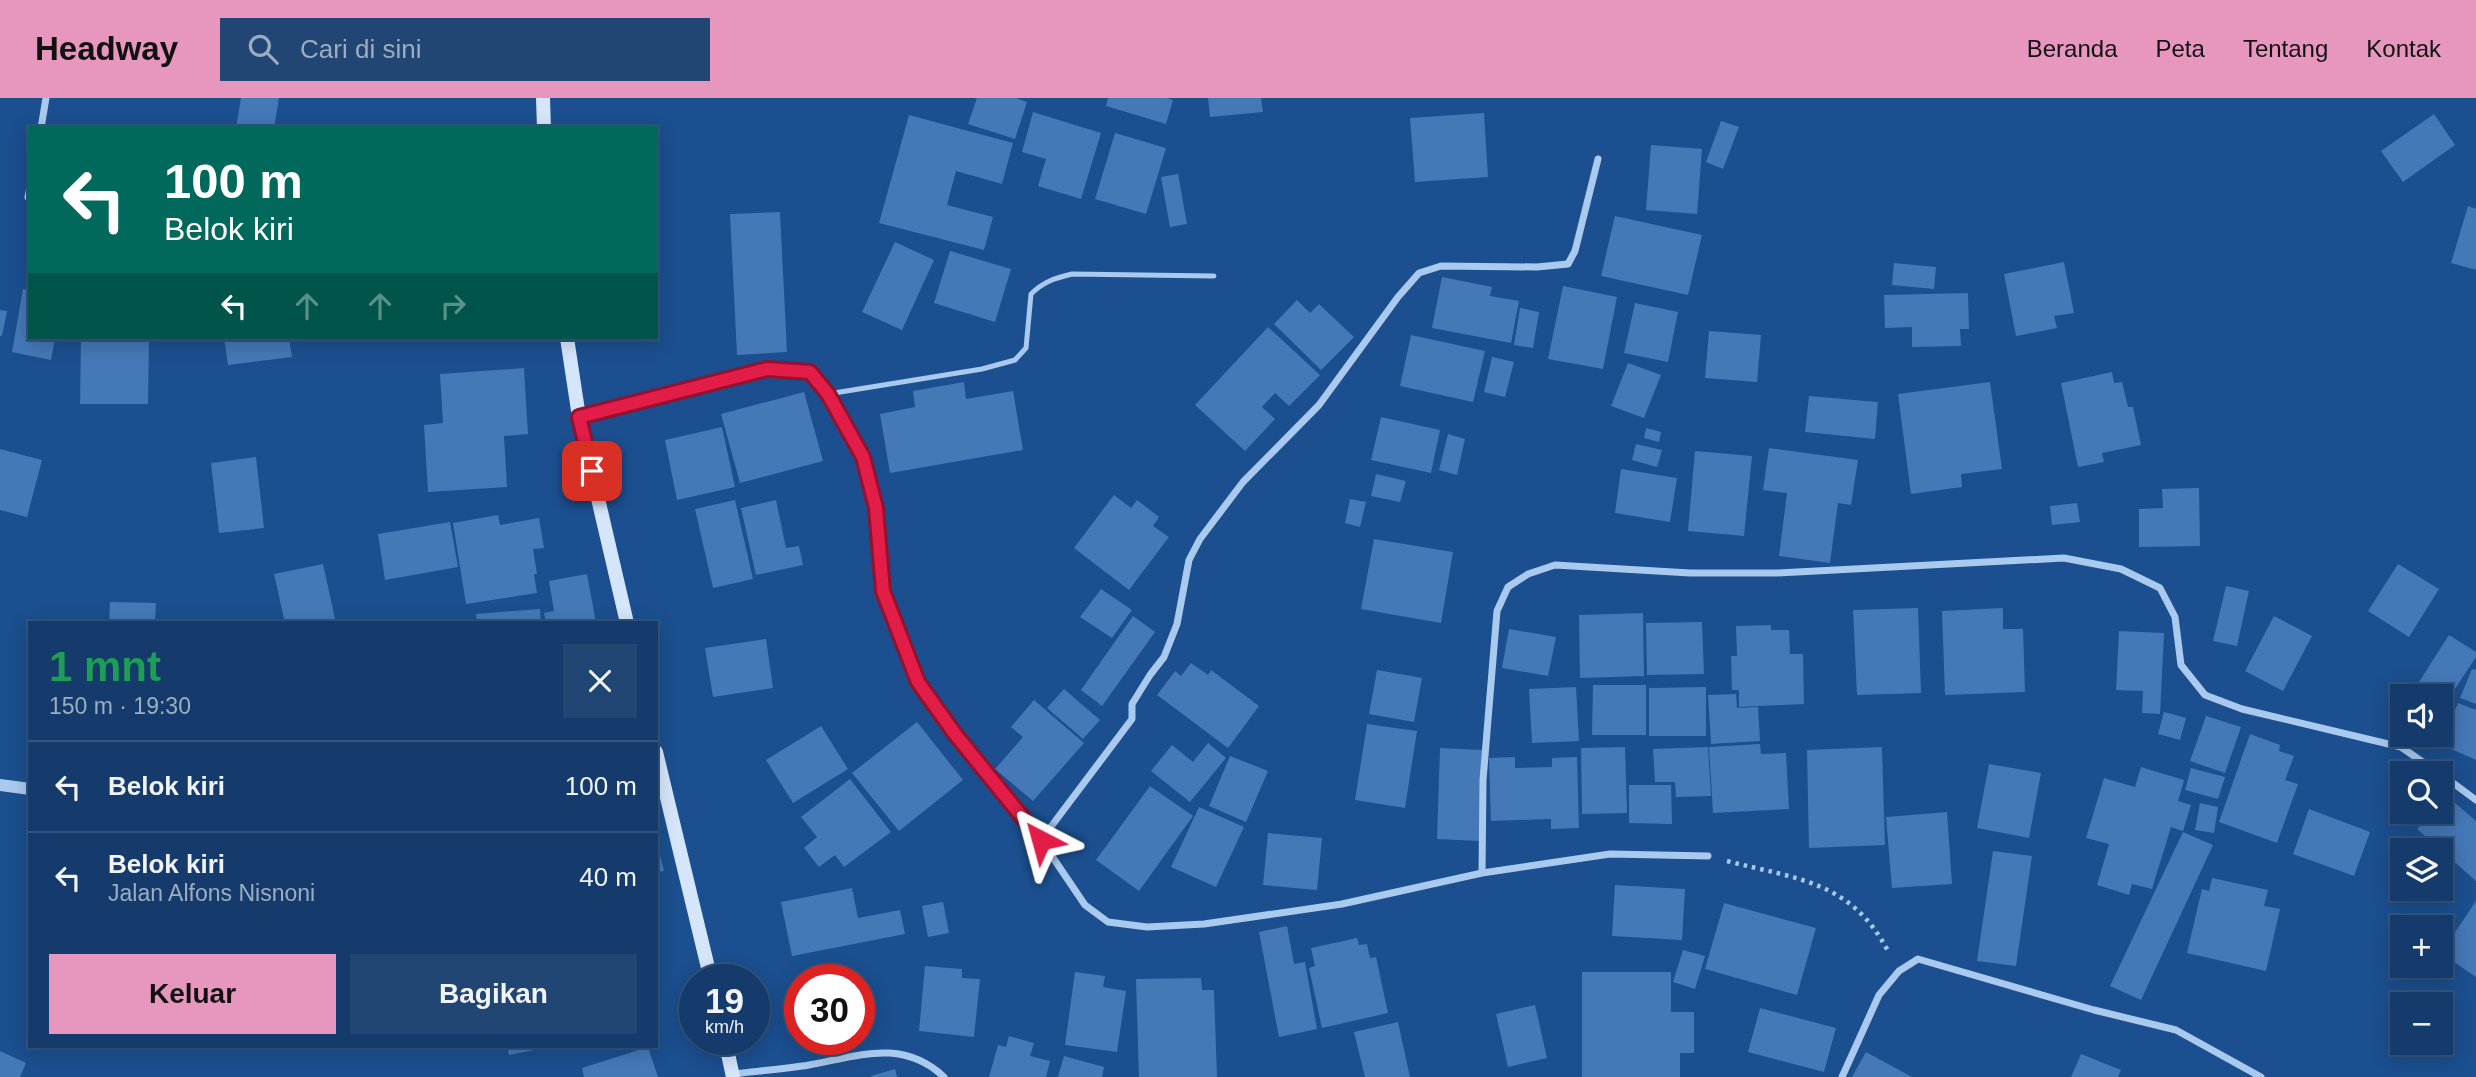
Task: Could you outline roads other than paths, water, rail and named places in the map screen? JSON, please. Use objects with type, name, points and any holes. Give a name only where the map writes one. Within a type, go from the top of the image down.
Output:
[{"type":"main road","points":[[543,98],[544,126]]},
{"type":"main road","points":[[567,340],[579,417],[626,621]]},
{"type":"main road","points":[[660,782],[707,964]]},
{"type":"main road","points":[[728,1055],[733,1076]]},
{"type":"street","points":[[41,126],[46,98]]},
{"type":"street","points":[[1041,840],[1132,719],[1132,704],[1164,657],[1177,624],[1189,560],[1200,539],[1243,482],[1319,405],[1398,297],[1419,273],[1441,266],[1537,267],[1568,264],[1575,251],[1598,159]]},
{"type":"street","points":[[579,417],[767,369],[810,372],[828,394],[863,457],[876,508],[883,591],[918,682],[955,734],[1041,840],[1085,905],[1108,922],[1147,927],[1204,923],[1342,904],[1482,873],[1610,854],[1708,856]]},
{"type":"street","points":[[1482,873],[1483,780],[1497,611],[1507,587],[1528,574],[1555,565],[1690,573],[1776,573],[2064,558],[2121,569],[2160,588],[2175,617],[2181,665],[2205,695],[2242,709],[2401,747],[2422,761]]},
{"type":"street","points":[[2453,783],[2476,800]]},
{"type":"street","points":[[0,785],[28,789]]},
{"type":"street","points":[[1842,1077],[1879,995],[1899,971],[1917,959],[2094,1010],[2176,1030],[2261,1077]]},
{"type":"street","points":[[733,1076],[875,1052],[908,1055],[930,1064],[944,1077]]},
{"type":"lane","points":[[828,394],[982,369],[1015,360],[1026,348],[1031,294],[1041,284],[1050,280],[1072,274],[1214,276]]}]
